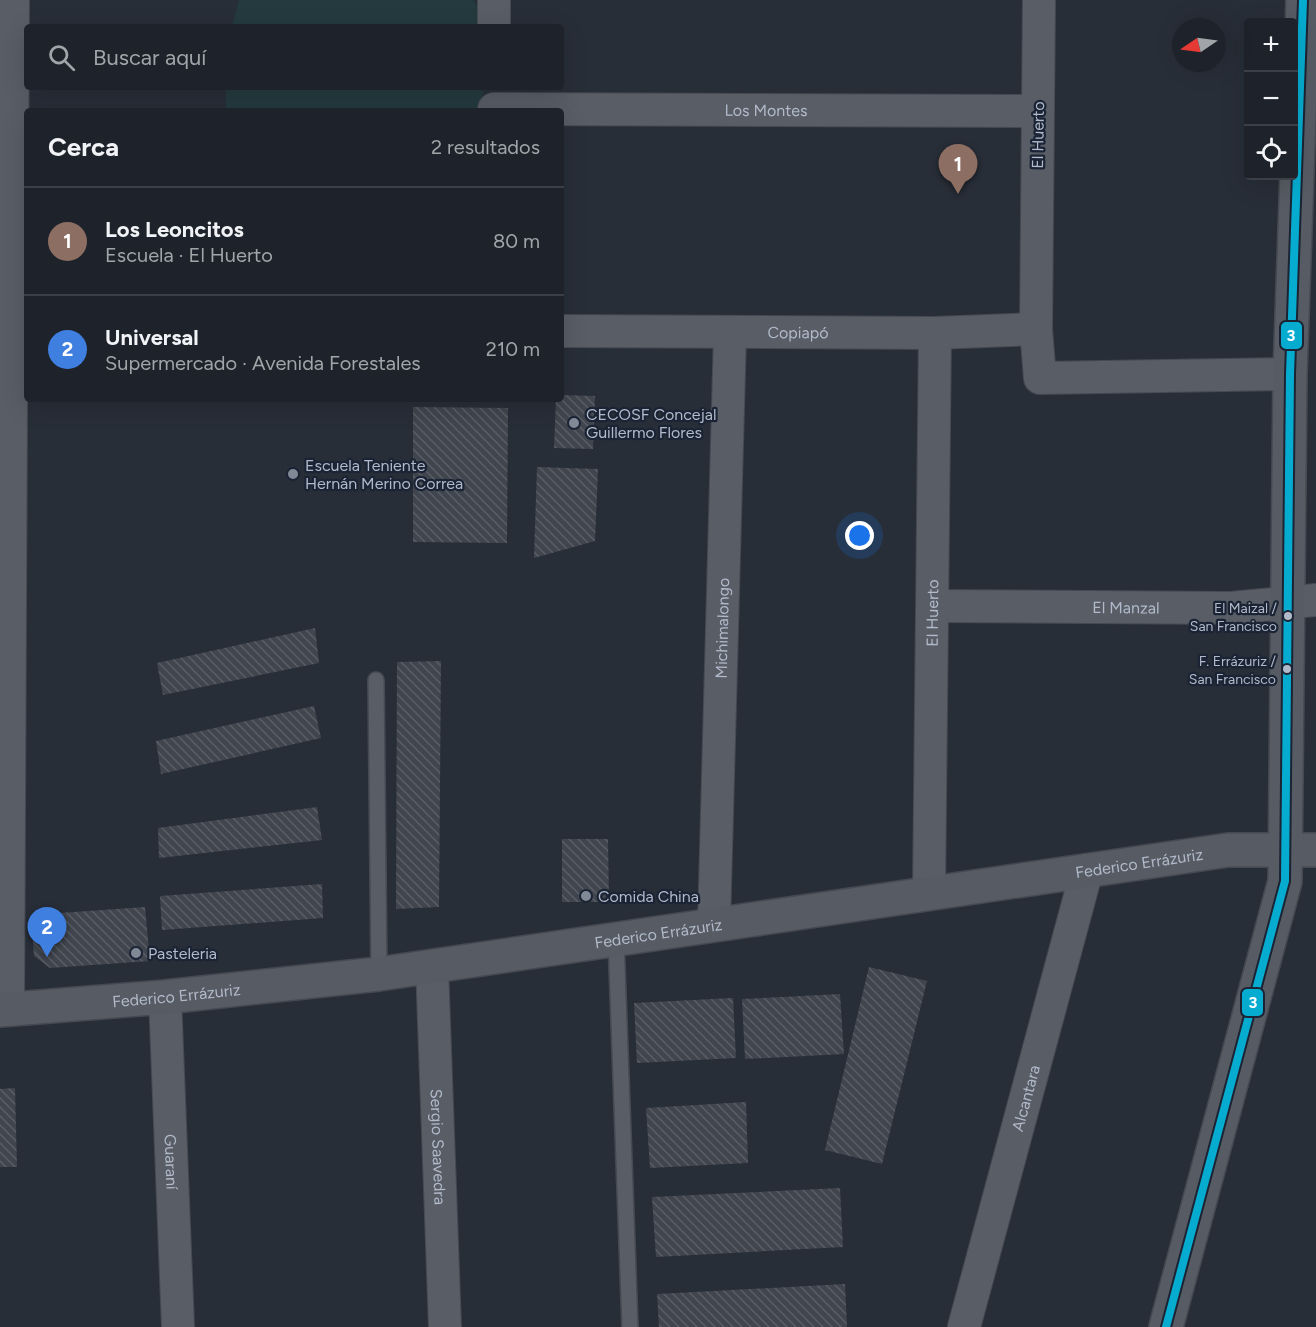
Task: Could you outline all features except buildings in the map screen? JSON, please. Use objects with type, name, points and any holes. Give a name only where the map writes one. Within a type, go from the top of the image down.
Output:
[{"type":"main road","points":[[1166,1327],[1281,898],[1301,849],[1302,601],[1290,374],[1306,196],[1309,49],[1303,0]]},
{"type":"main road","name":"Federico Errázuriz","points":[[4,1010],[165,997],[379,974],[1228,849],[1301,849]]},
{"type":"street","points":[[4,1010],[5,545],[19,330],[6,70],[13,0]]},
{"type":"street","points":[[494,0],[494,24]]},
{"type":"street","name":"El Huerto","points":[[1040,0],[1036,329],[1040,378],[1290,374]]},
{"type":"street","name":"Los Montes","points":[[494,102],[1038,111]]},
{"type":"street","name":"Copiapó","points":[[564,331],[935,333],[1036,329]]},
{"type":"street","name":"Michimalongo","points":[[714,924],[730,333]]},
{"type":"street","name":"El Huerto","points":[[929,893],[934,606],[935,333]]},
{"type":"street","name":"El Manzal","points":[[934,606],[1231,608],[1302,601]]},
{"type":"street","name":"Alcantara","points":[[964,1327],[1087,870]]},
{"type":"street","name":"Sergio Saavedra","points":[[432,967],[445,1327]]},
{"type":"street","name":"Guaraní","points":[[165,997],[178,1327]]},
{"type":"lane","points":[[376,680],[379,974]]},
{"type":"lane","points":[[616,939],[630,1327]]},
{"type":"green space","points":[[239,0],[473,0],[483,13],[483,24],[233,24]]},
{"type":"green space","points":[[226,90],[483,90],[483,108],[226,108]]},
{"type":"transit line","name":"3","points":[[1166,1327],[1285,881],[1290,374],[1303,0]]},
{"type":"place","name":"Los Leoncitos","points":[[958,194]]},
{"type":"place","name":"CECOSF Concejal Guillermo Flores","points":[[574,423]]},
{"type":"place","name":"Escuela Teniente Hernán Merino Correa","points":[[293,474]]},
{"type":"place","name":"El Maizal / San Francisco","points":[[1288,616]]},
{"type":"place","name":"F. Errázuriz / San Francisco","points":[[1287,669]]},
{"type":"place","name":"Comida China","points":[[586,896]]},
{"type":"place","name":"Pasteleria","points":[[136,953]]},
{"type":"place","name":"Universal","points":[[47,957]]}]
